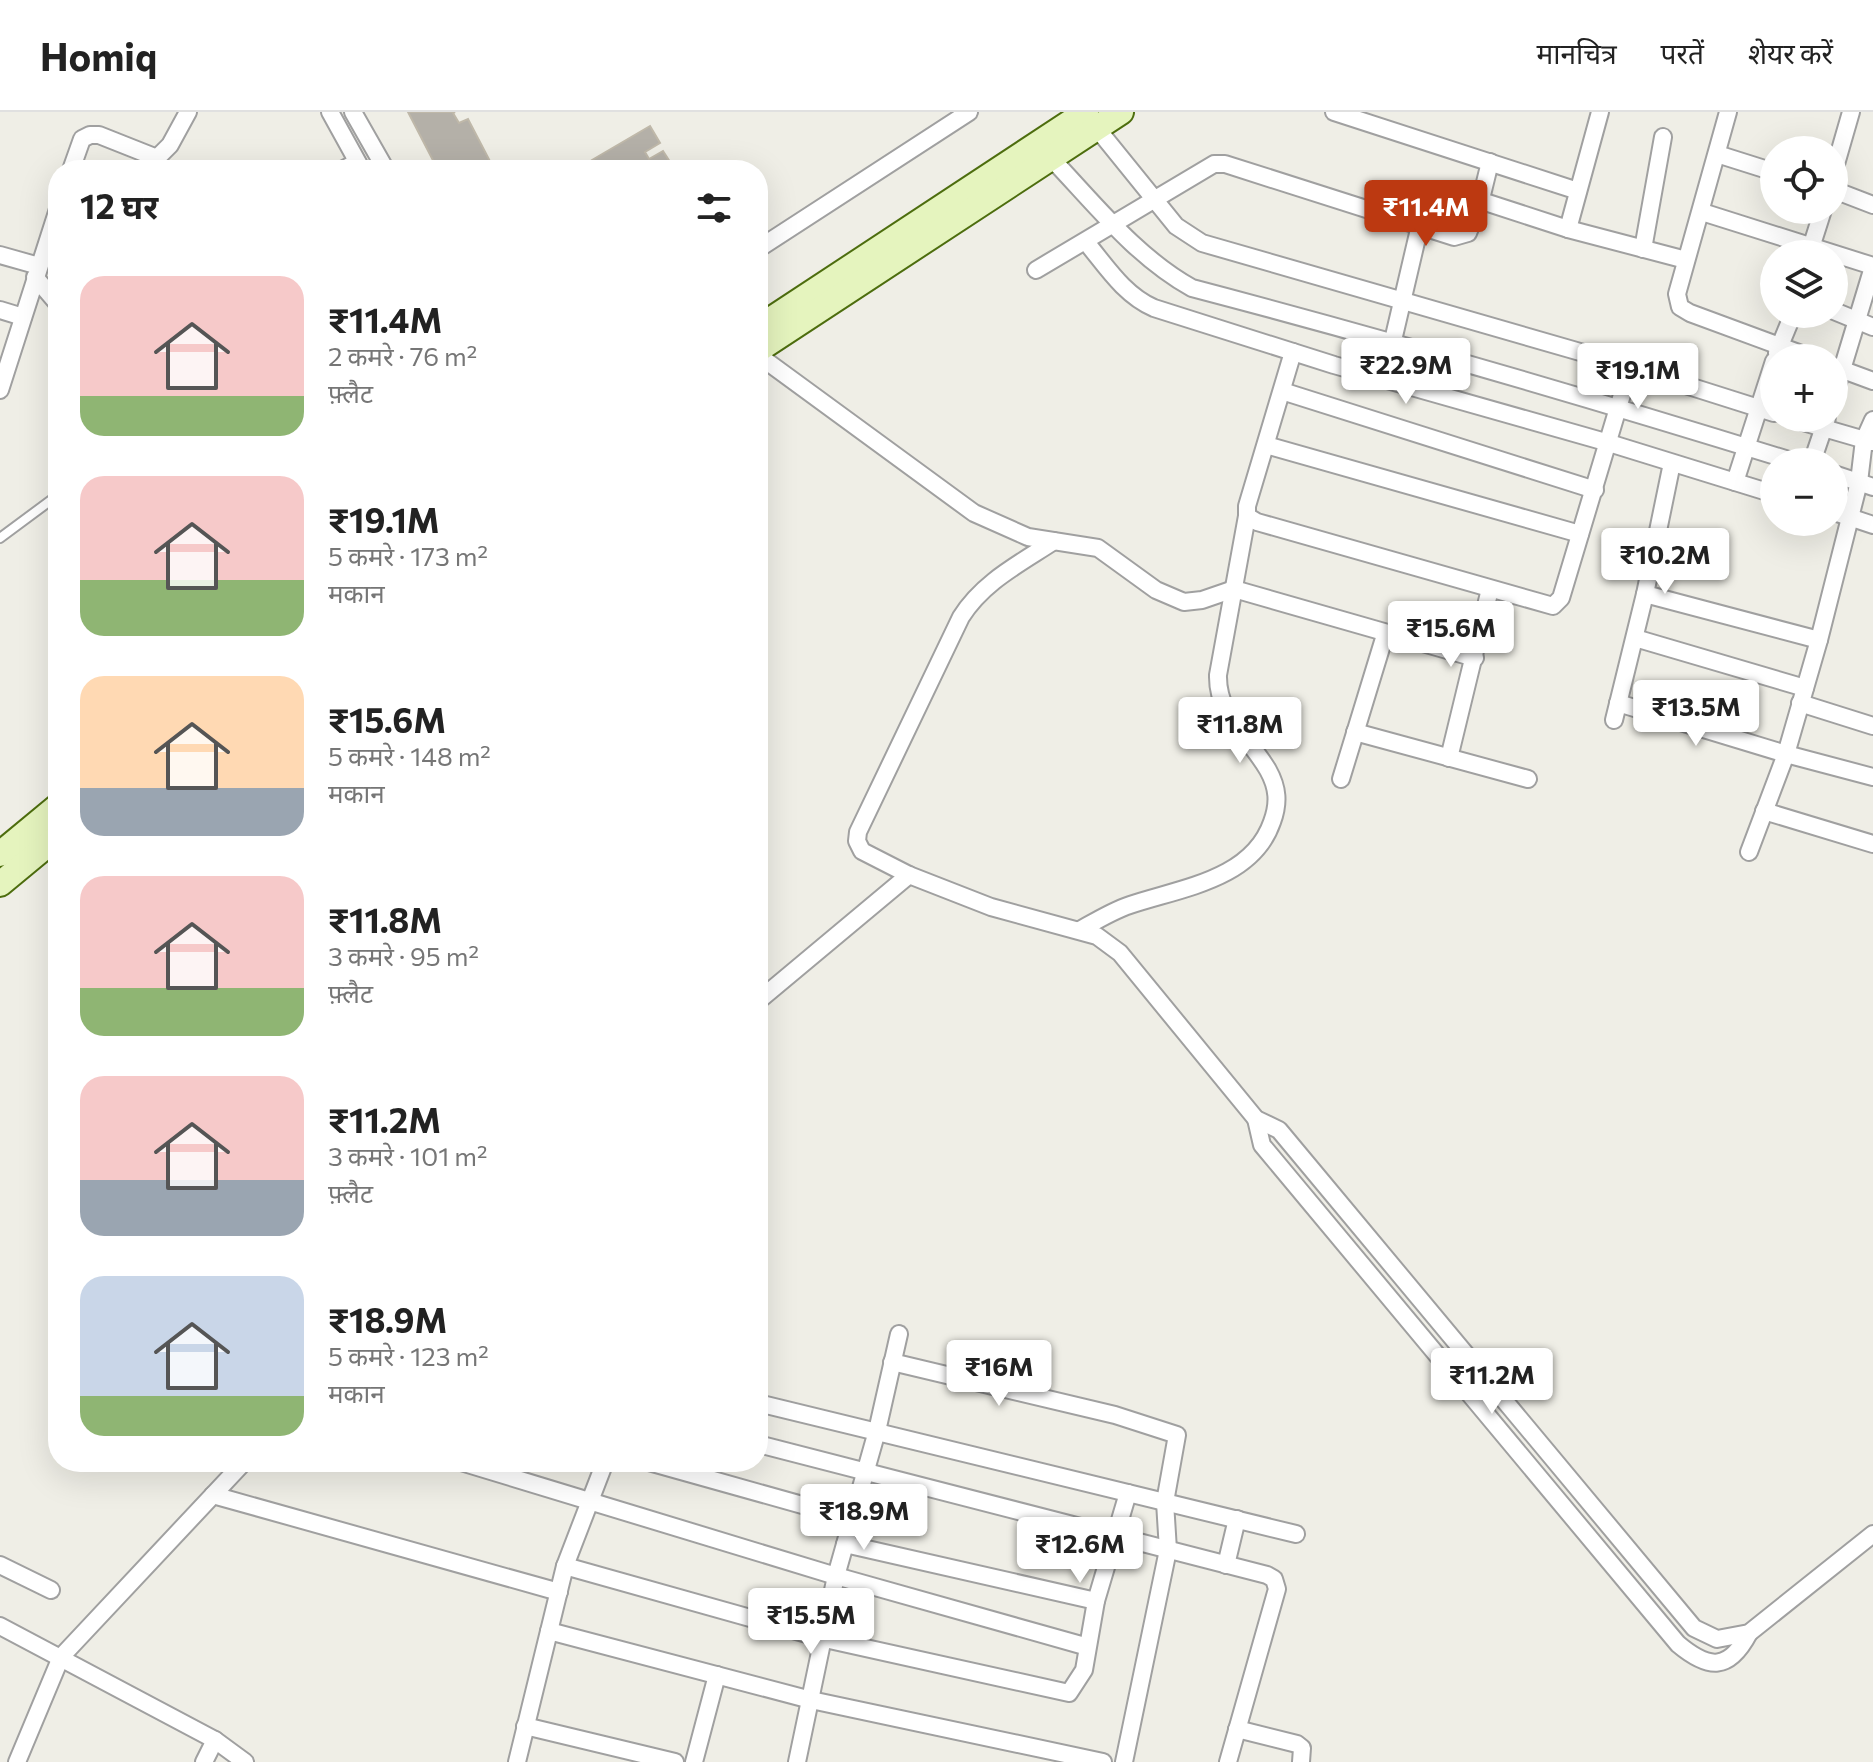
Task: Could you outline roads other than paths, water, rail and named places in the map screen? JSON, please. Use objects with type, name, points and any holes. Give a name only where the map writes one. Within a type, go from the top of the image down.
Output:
[{"type":"main road","points":[[768,322],[1089,118],[1121,112]]},
{"type":"main road","points":[[768,346],[1051,158],[1089,118]]},
{"type":"main road","points":[[0,854],[48,814]]},
{"type":"main road","points":[[0,884],[48,844]]},
{"type":"street","points":[[330,112],[357,160]]},
{"type":"street","points":[[353,112],[380,160]]},
{"type":"street","points":[[768,243],[969,112]]},
{"type":"street","points":[[1334,112],[1578,191]]},
{"type":"street","points":[[1568,229],[1600,112]]},
{"type":"street","points":[[1728,112],[1677,294],[1680,307],[1760,347]]},
{"type":"street","points":[[1844,136],[1851,112]]},
{"type":"street","points":[[75,160],[82,139],[90,135],[99,135],[157,158],[170,145],[181,114]]},
{"type":"street","points":[[1089,118],[1176,226],[1202,243],[1760,409]]},
{"type":"street","points":[[1643,249],[1663,137]]},
{"type":"street","points":[[1717,154],[1760,168]]},
{"type":"street","points":[[1051,158],[1148,258],[1170,276],[1192,288],[1393,342],[1760,451]]},
{"type":"street","points":[[1036,270],[1214,164],[1225,164],[1462,237],[1468,233],[1480,203],[1490,162]]},
{"type":"street","points":[[1848,195],[1873,205]]},
{"type":"street","points":[[1480,203],[1686,260]]},
{"type":"street","points":[[1702,212],[1782,240]]},
{"type":"street","points":[[1384,379],[1420,225]]},
{"type":"street","points":[[0,390],[48,239]]},
{"type":"street","points":[[1086,242],[1118,282],[1143,303],[1293,352],[1760,490]]},
{"type":"street","points":[[0,255],[37,272],[48,289]]},
{"type":"street","points":[[1847,344],[1873,267],[1848,260]]},
{"type":"street","points":[[0,310],[23,317]]},
{"type":"street","points":[[1848,317],[1873,327]]},
{"type":"street","points":[[1080,930],[1127,906],[1221,876],[1259,847],[1271,826],[1278,792],[1273,780],[1229,718],[1218,690],[1247,506],[1293,352]]},
{"type":"street","points":[[768,360],[974,513],[1028,537],[1098,548],[1156,590],[1184,602],[1202,600],[1234,589],[1385,635],[1475,658]]},
{"type":"street","points":[[1247,516],[1257,522],[1553,606],[1561,598],[1630,368]]},
{"type":"street","points":[[1848,372],[1873,381]]},
{"type":"street","points":[[1282,391],[1595,490]]},
{"type":"street","points":[[1848,508],[1866,485],[1868,441],[1873,420]]},
{"type":"street","points":[[1735,482],[1747,447],[1760,424]]},
{"type":"street","points":[[1846,432],[1868,441]]},
{"type":"street","points":[[1266,445],[1580,534]]},
{"type":"street","points":[[1672,463],[1645,594],[1616,712],[1873,777]]},
{"type":"street","points":[[1848,517],[1873,525]]},
{"type":"street","points":[[1749,852],[1786,754],[1819,640],[1838,536]]},
{"type":"street","points":[[1054,541],[986,585],[961,617],[858,832],[857,841],[862,851],[909,875],[991,907],[1097,936],[1120,953],[1256,1119],[1279,1130],[1694,1628],[1705,1635],[1726,1639],[1749,1633]]},
{"type":"street","points":[[1449,758],[1490,589]]},
{"type":"street","points":[[1645,594],[1819,640]]},
{"type":"street","points":[[1341,779],[1385,635]]},
{"type":"street","points":[[1635,638],[1803,695],[1873,726]]},
{"type":"street","points":[[1355,732],[1528,779]]},
{"type":"street","points":[[1764,811],[1873,844]]},
{"type":"street","points":[[768,993],[909,875]]},
{"type":"street","points":[[1256,1119],[1262,1145],[1678,1644],[1706,1662],[1728,1660],[1740,1650],[1749,1633],[1873,1534]]},
{"type":"street","points":[[797,1762],[836,1576],[877,1431],[899,1334]]},
{"type":"street","points":[[892,1362],[1115,1415],[1177,1435],[1165,1502],[1168,1550],[1124,1762]]},
{"type":"street","points":[[768,1405],[1296,1534]]},
{"type":"street","points":[[768,1447],[1274,1579],[1277,1589],[1228,1762]]},
{"type":"street","points":[[0,1753],[17,1762],[61,1657],[235,1472]]},
{"type":"street","points":[[493,1472],[836,1576],[1081,1645]]},
{"type":"street","points":[[517,1762],[565,1566],[601,1472]]},
{"type":"street","points":[[685,1472],[852,1519]]},
{"type":"street","points":[[565,1566],[825,1639],[1069,1693],[1084,1670],[1096,1601],[1128,1493]]},
{"type":"street","points":[[213,1495],[559,1592]]},
{"type":"street","points":[[1226,1565],[1237,1519]]},
{"type":"street","points":[[845,1544],[1096,1601]]},
{"type":"street","points":[[0,1565],[51,1590]]},
{"type":"street","points":[[0,1626],[215,1740],[245,1762]]},
{"type":"street","points":[[549,1631],[811,1700],[1103,1762]]},
{"type":"street","points":[[1705,1635],[1706,1662]]},
{"type":"street","points":[[694,1762],[717,1675]]},
{"type":"street","points":[[525,1726],[625,1756],[675,1762]]},
{"type":"street","points":[[1237,1729],[1297,1744],[1302,1748],[1301,1762]]},
{"type":"street","points":[[204,1762],[215,1740]]},
{"type":"lane","points":[[0,538],[48,502]]}]
